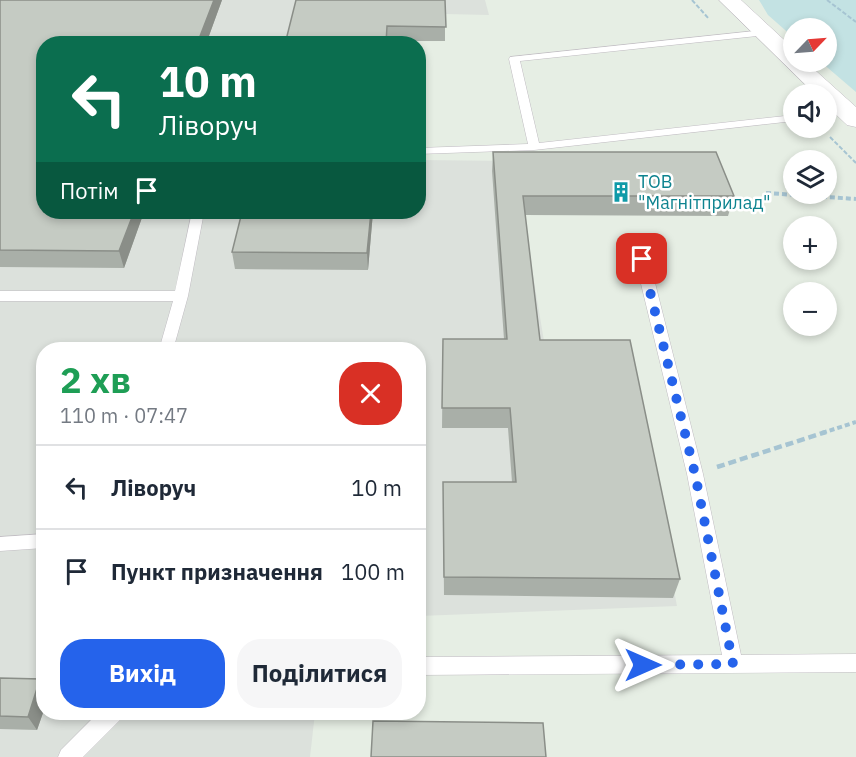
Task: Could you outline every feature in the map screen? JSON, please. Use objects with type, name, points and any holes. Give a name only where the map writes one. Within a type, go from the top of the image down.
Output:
[{"type":"main road","points":[[729,0],[783,51]]},
{"type":"main road","points":[[804,72],[843,115]]},
{"type":"lane","points":[[534,147],[514,59],[764,33]]},
{"type":"lane","points":[[426,152],[534,147],[783,119]]},
{"type":"lane","points":[[168,342],[181,296],[197,219]]},
{"type":"lane","points":[[642,259],[695,474],[733,664]]},
{"type":"lane","points":[[0,296],[181,296]]},
{"type":"lane","points":[[0,544],[36,542]]},
{"type":"lane","points":[[426,666],[856,663]]},
{"type":"lane","points":[[68,757],[106,720]]},
{"type":"path","points":[[827,0],[856,22]]},
{"type":"path","points":[[831,138],[856,163]]},
{"type":"path","points":[[766,194],[856,199]]},
{"type":"path","points":[[695,474],[856,422]]},
{"type":"shaded area","points":[[0,0],[485,0],[489,15],[445,14],[445,41],[426,41],[426,36],[36,36],[36,219],[426,219],[426,160],[514,161],[546,353],[629,355],[677,606],[426,616],[426,342],[36,342],[36,720],[314,720],[310,757],[0,757]]},
{"type":"shaded area","points":[[759,0],[856,0],[856,92],[833,72],[837,72],[837,18],[783,18],[783,28],[768,15]]},
{"type":"building","points":[[0,0],[214,0],[200,36],[36,36],[36,219],[131,219],[119,251],[0,250]]},
{"type":"building","points":[[296,0],[445,0],[446,27],[387,26],[386,36],[287,36]]},
{"type":"building","points":[[493,152],[716,152],[734,196],[523,196],[540,340],[630,340],[680,579],[444,577],[443,482],[516,482],[510,408],[442,408],[443,339],[507,339]]},
{"type":"building","points":[[240,219],[370,219],[367,253],[232,252]]},
{"type":"building","points":[[0,678],[36,679],[36,692],[28,717],[0,716]]},
{"type":"building","points":[[373,721],[543,723],[546,757],[371,757]]},
{"type":"place","name":"ТОВ \"Магнітприлад\"","points":[[621,192]]},
{"type":"route","points":[[642,259],[695,474],[733,664],[643,665]]}]
